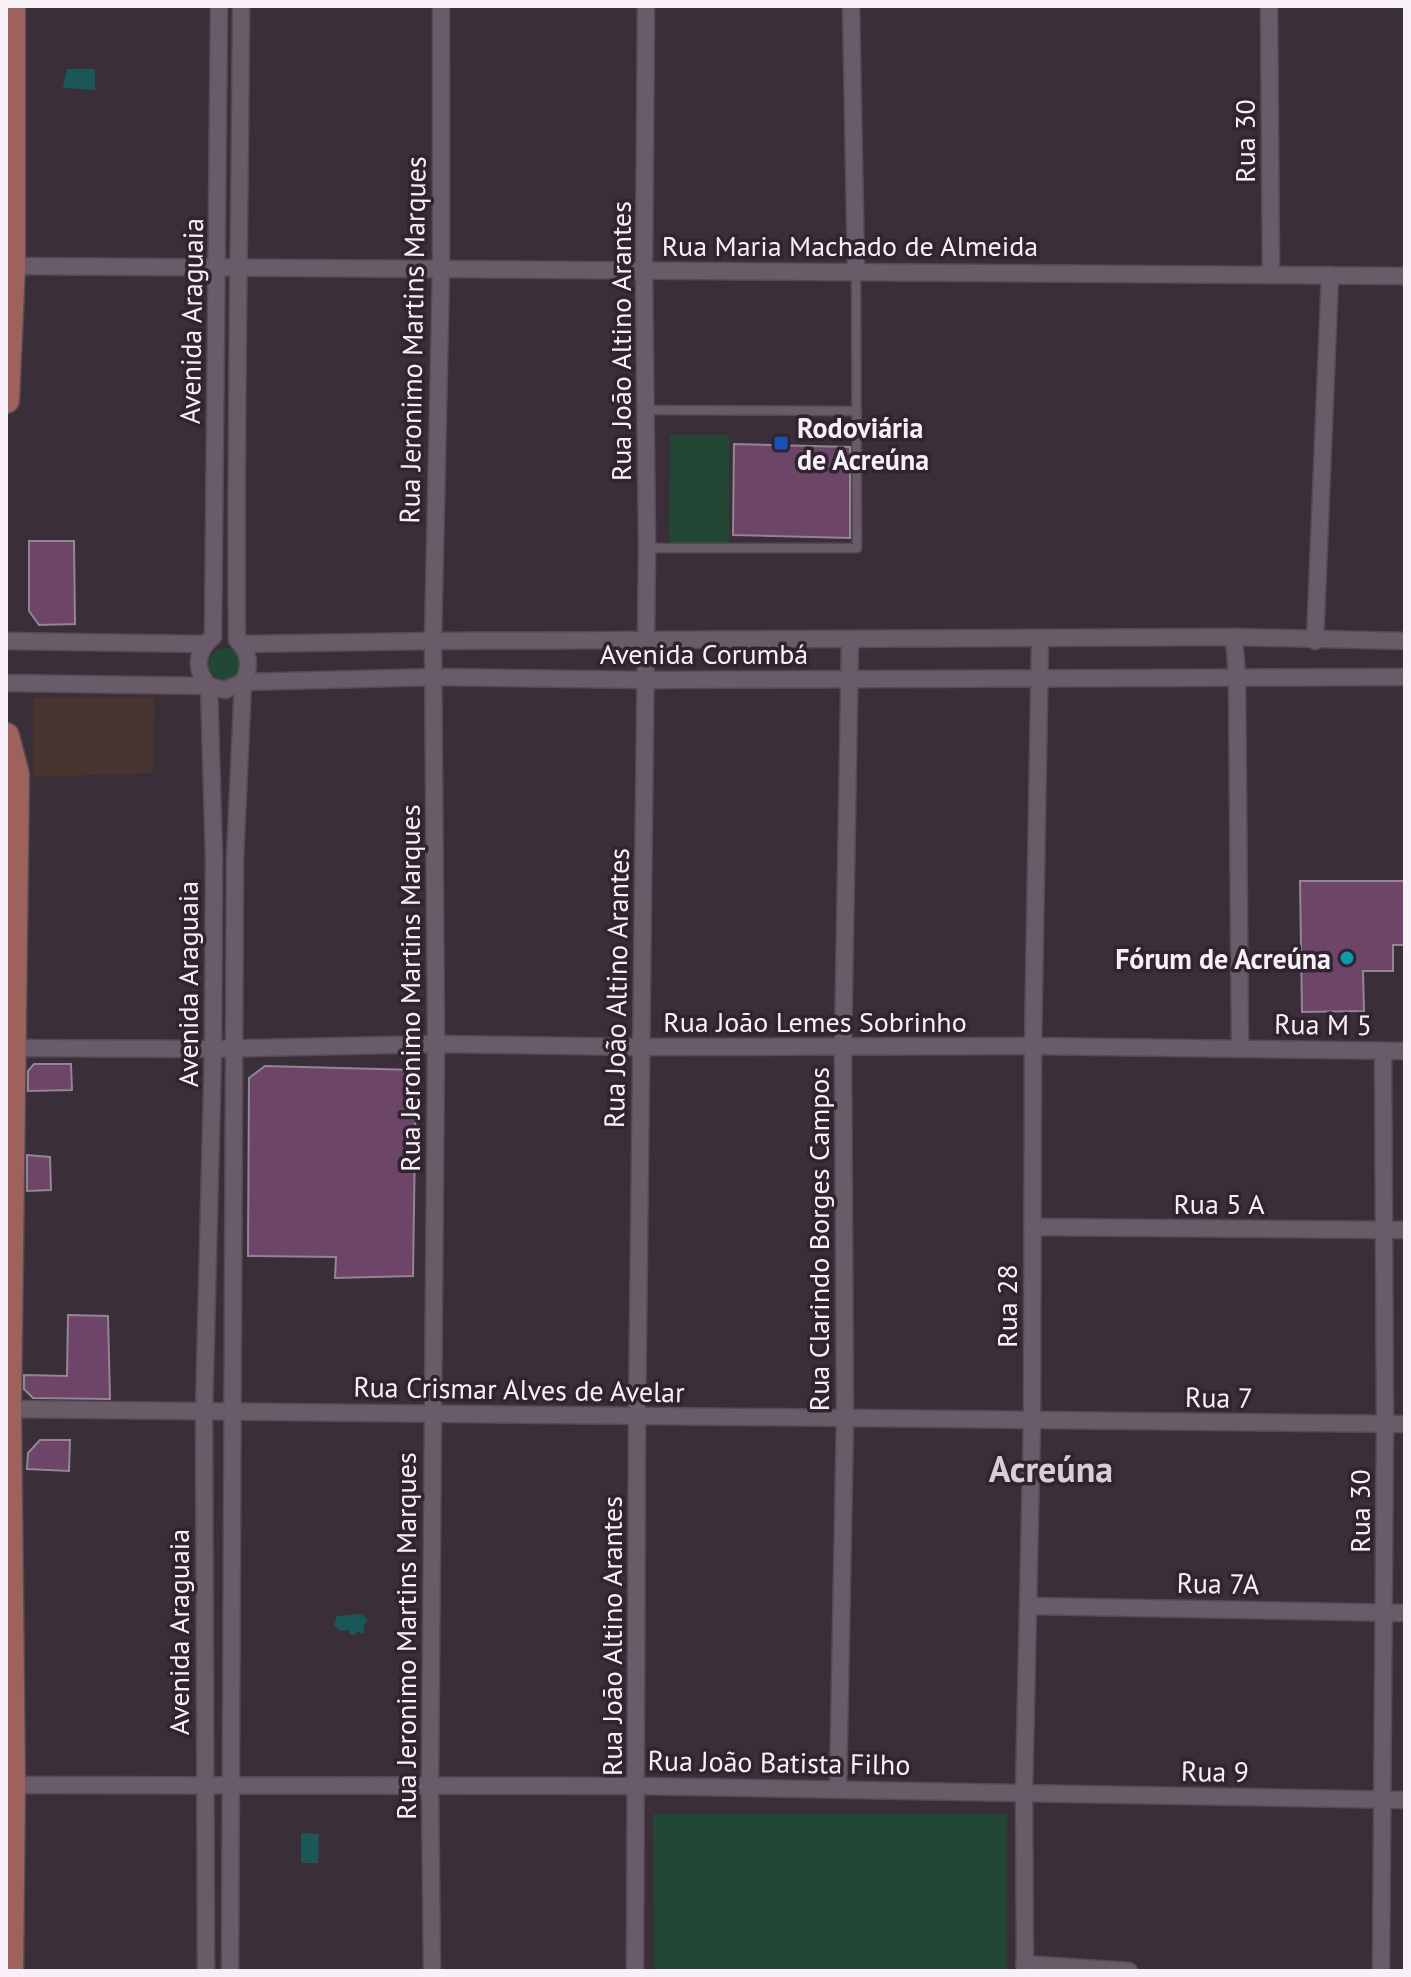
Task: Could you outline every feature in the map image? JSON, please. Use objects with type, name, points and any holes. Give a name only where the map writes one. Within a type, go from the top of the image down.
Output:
[{"type":"main road","points":[[6,400],[12,6]]},
{"type":"main road","points":[[6,736],[16,774],[8,1048],[10,1971]]},
{"type":"main road","points":[[6,800],[15,840]]},
{"type":"street","name":"Avenida Araguaia","points":[[206,1971],[204,1411],[213,1049],[214,859],[209,686],[198,669],[200,651],[209,640],[216,456],[219,6]]},
{"type":"street","name":"Avenida Araguaia","points":[[230,1971],[235,859],[243,682],[249,663],[239,642],[235,454],[240,267],[241,6]]},
{"type":"street","name":"Rua Jeronimo Martins Marques","points":[[432,1971],[430,1786],[436,1044],[433,641],[441,269],[441,6]]},
{"type":"street","name":"Rua João Altino Arantes","points":[[635,1971],[637,1417],[647,548],[644,270],[646,6]]},
{"type":"street","points":[[851,6],[856,271]]},
{"type":"street","name":"Rua 30","points":[[1269,6],[1271,275]]},
{"type":"street","points":[[219,87],[241,88]]},
{"type":"street","name":"Rua Maria Machado de Almeida","points":[[9,266],[1405,276]]},
{"type":"street","points":[[1315,641],[1330,275]]},
{"type":"street","points":[[216,456],[235,454]]},
{"type":"street","name":"Avenida Corumbá","points":[[6,641],[209,640],[227,636],[239,642],[1234,637],[1405,641]]},
{"type":"street","points":[[1234,637],[1237,677],[1240,1049]]},
{"type":"street","name":"Rua Clarindo Borges Campos","points":[[838,1789],[845,1419],[843,1047],[850,640]]},
{"type":"street","name":"Rua 28","points":[[1024,1968],[1040,640]]},
{"type":"street","name":"Avenida Corumbá","points":[[6,683],[209,686],[225,690],[243,682],[435,677],[848,680],[1405,677]]},
{"type":"street","points":[[214,859],[235,859]]},
{"type":"street","name":"Rua João Lemes Sobrinho","points":[[8,1048],[213,1049],[436,1044],[1240,1049]]},
{"type":"street","name":"Rua M 5","points":[[1240,1049],[1405,1051]]},
{"type":"street","name":"Rua 30","points":[[1381,1971],[1385,1424],[1383,1051]]},
{"type":"street","name":"Rua 5 A","points":[[1032,1227],[1405,1230]]},
{"type":"street","points":[[208,1228],[235,1228]]},
{"type":"street","name":"Rua Crismar Alves de Avelar","points":[[7,1409],[1032,1421]]},
{"type":"street","name":"Rua 7","points":[[1032,1421],[1405,1424]]},
{"type":"street","points":[[205,1601],[233,1600]]},
{"type":"street","name":"Rua 7A","points":[[1030,1606],[1405,1613]]},
{"type":"street","name":"Rua João Batista Filho","points":[[9,1785],[638,1786],[1024,1792]]},
{"type":"street","name":"Rua 9","points":[[1024,1792],[1405,1800]]},
{"type":"street","points":[[1024,1968],[1129,1971]]},
{"type":"street","points":[[222,1971],[230,1971]]},
{"type":"lane","points":[[647,548],[857,548],[856,271]]},
{"type":"lane","points":[[646,410],[857,411]]},
{"type":"shaded area","points":[[67,69],[95,69],[95,90],[63,88]]},
{"type":"shaded area","points":[[670,435],[729,435],[729,546],[669,546]]},
{"type":"shaded area","points":[[225,648],[236,653],[241,664],[236,675],[225,680],[214,675],[209,664],[214,653]]},
{"type":"shaded area","points":[[33,698],[155,698],[153,773],[33,777]]},
{"type":"shaded area","points":[[362,1614],[368,1620],[364,1634],[357,1631],[354,1635],[349,1634],[349,1630],[340,1631],[334,1625],[337,1616]]},
{"type":"shaded area","points":[[653,1814],[1007,1814],[1007,1971],[654,1971]]},
{"type":"shaded area","points":[[301,1833],[319,1834],[318,1863],[301,1863]]},
{"type":"building","points":[[734,444],[850,447],[850,538],[733,535]]},
{"type":"building","points":[[29,541],[74,541],[75,624],[39,625],[29,611]]},
{"type":"building","name":"Fórum de Acreúna","points":[[1300,881],[1405,881],[1405,945],[1393,945],[1393,971],[1363,971],[1364,1011],[1302,1012]]},
{"type":"building","points":[[34,1064],[71,1064],[72,1090],[28,1091],[28,1071]]},
{"type":"building","points":[[265,1066],[416,1070],[413,1276],[335,1278],[336,1257],[248,1256],[249,1078]]},
{"type":"building","points":[[27,1155],[50,1157],[51,1190],[27,1191]]},
{"type":"building","points":[[68,1315],[108,1316],[110,1399],[33,1398],[24,1389],[24,1375],[67,1376]]},
{"type":"building","points":[[40,1440],[70,1440],[69,1471],[27,1469],[28,1453]]},
{"type":"place","name":"Rodoviária de Acreúna","points":[[781,443]]},
{"type":"place","name":"Fórum de Acreúna","points":[[1347,958]]},
{"type":"district","name":"Acreúna","points":[[1051,1468]]}]
